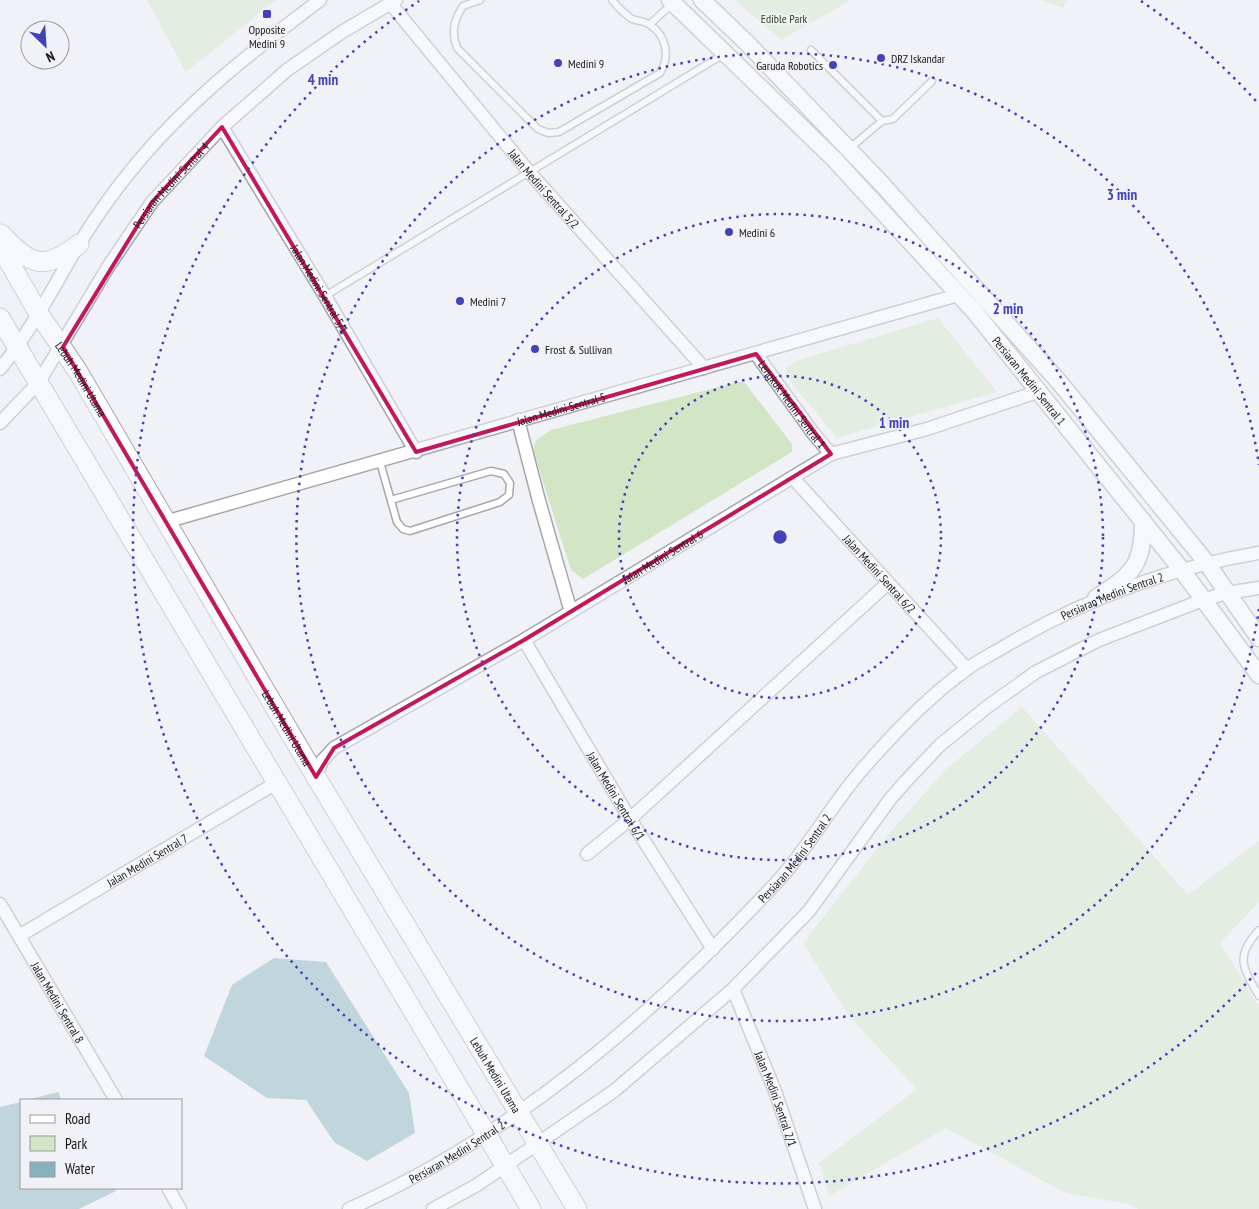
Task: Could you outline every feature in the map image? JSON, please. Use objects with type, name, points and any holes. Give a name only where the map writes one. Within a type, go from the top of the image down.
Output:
[{"type":"main road","points":[[0,234],[20,254],[30,260],[54,259],[64,255],[79,244]]},
{"type":"main road","name":"Lebuh Medini Utama","points":[[0,246],[39,314],[63,347],[316,777],[517,1113],[577,1209]]},
{"type":"main road","points":[[0,318],[40,382],[276,783],[531,1209]]},
{"type":"street","points":[[0,369],[17,348],[79,244],[129,172],[198,98],[252,50],[320,0]]},
{"type":"street","name":"Persiaran Medini Sentral 1","points":[[702,0],[748,43],[849,149],[1054,376],[1206,562],[1259,638]]},
{"type":"street","name":"Persiaran Medini Sentral 4","points":[[0,423],[40,382],[63,347],[108,267],[152,202],[222,127],[287,70],[342,32],[393,2]]},
{"type":"street","name":"Jalan Medini Sentral 5/2","points":[[393,2],[530,173],[704,368]]},
{"type":"street","name":"Persiaran Medini Sentral 1","points":[[672,2],[834,158],[997,337],[1181,568],[1259,675]]},
{"type":"street","name":"Jalan Medini Sentral 5/1","points":[[222,127],[325,296],[416,452]]},
{"type":"street","name":"Jalan Medini Sentral 5","points":[[165,522],[416,452],[518,420],[756,354],[958,295]]},
{"type":"street","name":"Lengkuk Medini Sentral 1","points":[[756,354],[813,433],[832,454]]},
{"type":"street","name":"Jalan Medini Sentral 6","points":[[316,777],[322,761],[334,748],[524,640],[832,454],[927,429],[1040,392]]},
{"type":"street","points":[[518,420],[571,612]]},
{"type":"street","name":"Jalan Medini Sentral 6/2","points":[[793,478],[967,669]]},
{"type":"street","points":[[1096,598],[1122,581],[1141,555],[1143,521]]},
{"type":"street","name":"Persiaran Medini Sentral 2","points":[[349,1209],[429,1170],[517,1113],[586,1064],[651,1009],[713,949],[779,880],[865,766],[905,724],[967,669],[1029,632],[1096,598],[1181,568],[1259,553]]},
{"type":"street","points":[[587,854],[630,819],[888,583]]},
{"type":"street","points":[[433,1209],[477,1185],[614,1091],[733,989],[809,911],[891,798],[940,744],[987,707],[1036,672],[1099,640],[1203,600],[1226,593],[1259,588]]},
{"type":"street","name":"Jalan Medini Sentral 6/1","points":[[524,640],[630,819],[713,949]]},
{"type":"street","name":"Jalan Medini Sentral 7","points":[[19,936],[276,783]]},
{"type":"street","name":"Jalan Medini Sentral 8","points":[[0,904],[115,1099]]},
{"type":"street","name":"Jalan Medini Sentral 2/1","points":[[733,989],[775,1091],[815,1209]]},
{"type":"street","points":[[169,1189],[180,1209]]},
{"type":"lane","points":[[480,0],[462,3],[454,28],[454,40],[458,48],[538,129],[548,134],[567,129],[660,73],[667,57],[666,46],[661,36],[650,24],[632,19],[612,0]]},
{"type":"lane","points":[[650,24],[672,2]]},
{"type":"lane","points":[[811,50],[882,121]]},
{"type":"lane","points":[[325,296],[726,53]]},
{"type":"lane","points":[[849,149],[882,121],[893,119],[932,81]]},
{"type":"lane","points":[[380,462],[397,522],[402,529],[410,530],[500,502],[509,495],[510,484],[504,474],[491,471],[391,500]]},
{"type":"lane","points":[[1259,930],[1245,947],[1243,961],[1249,978],[1259,996]]},
{"type":"highlighted area","points":[[222,127],[416,452],[756,354],[831,454],[524,640],[334,748],[316,777],[63,347],[152,202]]},
{"type":"green space","points":[[147,0],[276,0],[186,72]]},
{"type":"green space","name":"Edible Park","points":[[735,0],[851,0],[781,40]]},
{"type":"green space","points":[[1040,0],[1067,0],[1063,8]]},
{"type":"green space","points":[[938,318],[997,392],[837,438],[786,376],[786,368],[796,361]]},
{"type":"green space","points":[[738,382],[745,383],[792,444],[792,452],[583,579],[571,570],[533,450],[536,440],[551,430]]},
{"type":"green space","points":[[1022,707],[1188,895],[1259,841],[1259,902],[1220,943],[1259,1007],[1259,1209],[1138,1209],[1133,1205],[1066,1193],[946,1128],[829,1196],[819,1163],[917,1089],[849,1016],[803,943],[888,835],[945,770]]},
{"type":"water","points":[[274,958],[326,962],[409,1093],[415,1133],[367,1161],[334,1142],[306,1100],[267,1098],[204,1056],[232,985]]},
{"type":"water","points":[[58,1092],[62,1099],[31,1099]]},
{"type":"water","points":[[20,1102],[20,1189],[115,1189],[116,1191],[79,1209],[0,1209],[0,1107]]},
{"type":"place","name":"Opposite Medini 9","points":[[267,14]]},
{"type":"place","name":"DRZ Iskandar","points":[[881,58]]},
{"type":"place","name":"Medini 9","points":[[558,63]]},
{"type":"place","name":"Garuda Robotics","points":[[833,65]]},
{"type":"place","name":"Medini 6","points":[[729,232]]},
{"type":"place","name":"Medini 7","points":[[460,301]]},
{"type":"place","name":"Frost & Sullivan","points":[[535,349]]}]
